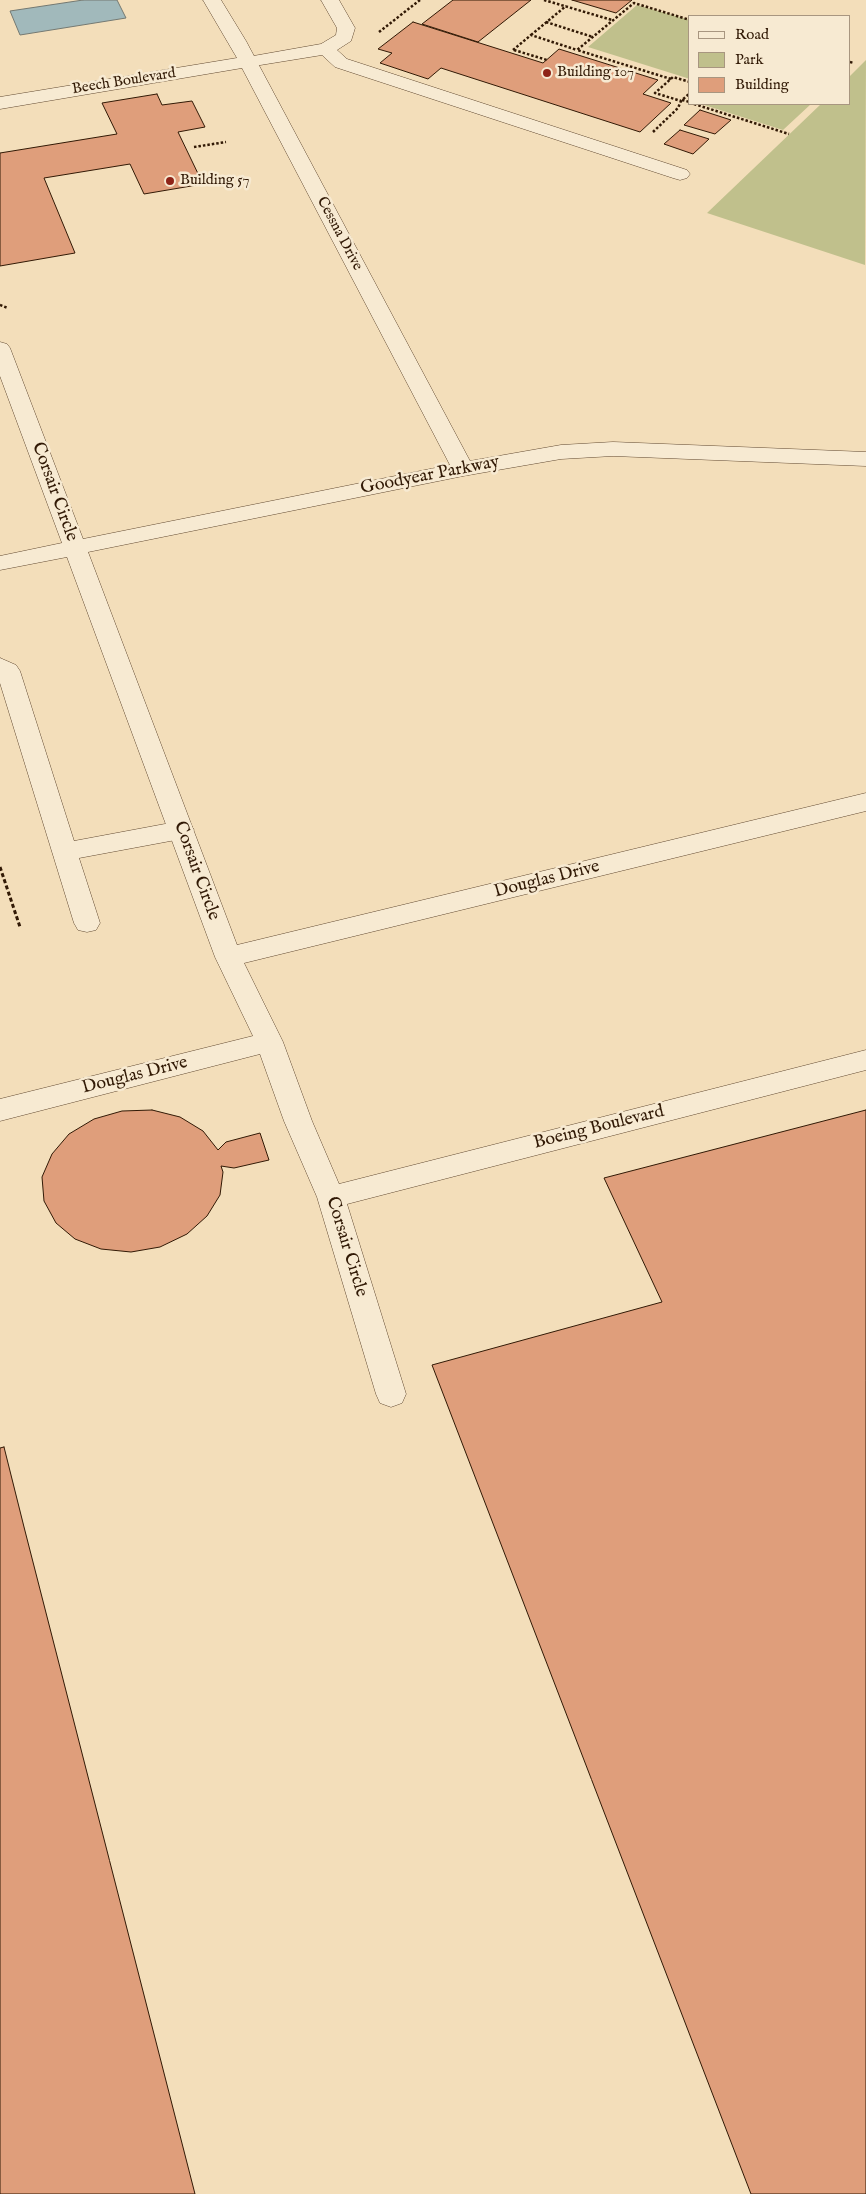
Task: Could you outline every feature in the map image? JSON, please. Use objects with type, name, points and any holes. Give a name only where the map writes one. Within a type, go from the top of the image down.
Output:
[{"type":"street","name":"Cessna Drive","points":[[212,0],[248,62],[463,469]]},
{"type":"street","points":[[330,0],[346,28],[345,38],[326,49],[341,63],[680,174]]},
{"type":"street","name":"Beech Boulevard","points":[[0,103],[326,49]]},
{"type":"street","name":"Corsair Circle","points":[[0,348],[228,957],[269,1042],[298,1121],[331,1197],[391,1394]]},
{"type":"street","name":"Goodyear Parkway","points":[[0,563],[463,469],[561,452],[613,449],[866,459]]},
{"type":"street","points":[[0,666],[8,671],[87,923]]},
{"type":"street","name":"Douglas Drive","points":[[228,957],[866,802]]},
{"type":"street","points":[[64,852],[181,830]]},
{"type":"street","name":"Douglas Drive","points":[[0,1110],[269,1042]]},
{"type":"street","name":"Boeing Boulevard","points":[[331,1197],[866,1060]]},
{"type":"path","points":[[376,35],[420,0]]},
{"type":"path","points":[[544,0],[613,20]]},
{"type":"path","points":[[577,50],[634,3],[688,19]]},
{"type":"path","points":[[547,60],[513,50],[566,6]]},
{"type":"path","points":[[546,22],[593,37]]},
{"type":"path","points":[[531,35],[671,79]]},
{"type":"path","points":[[688,81],[673,77],[655,93],[688,102]]},
{"type":"path","points":[[651,134],[678,108],[681,101],[688,95]]},
{"type":"path","points":[[697,105],[789,134]]},
{"type":"path","points":[[194,147],[226,142]]},
{"type":"path","points":[[0,305],[8,308]]},
{"type":"path","points":[[0,867],[20,927]]},
{"type":"green space","points":[[637,5],[688,19],[688,78],[588,47]]},
{"type":"green space","points":[[866,60],[865,265],[707,213],[820,105],[851,105],[851,75]]},
{"type":"green space","points":[[704,105],[810,105],[783,130]]},
{"type":"water","points":[[83,0],[117,0],[126,18],[20,35],[10,11]]},
{"type":"building","points":[[453,0],[531,0],[478,42],[422,24]]},
{"type":"building","points":[[572,0],[632,0],[616,13]]},
{"type":"building","name":"Building 107","points":[[413,22],[543,63],[559,49],[658,80],[643,94],[671,103],[640,132],[441,68],[428,79],[380,63],[392,53],[378,49]]},
{"type":"building","name":"Building 57","points":[[157,94],[162,105],[192,101],[205,127],[178,132],[203,184],[144,194],[130,164],[44,178],[75,253],[0,266],[0,153],[117,134],[102,103]]},
{"type":"building","points":[[700,110],[731,120],[715,134],[684,125]]},
{"type":"building","points":[[680,130],[709,139],[693,154],[664,144]]},
{"type":"building","points":[[152,1110],[180,1117],[203,1131],[218,1150],[226,1142],[260,1133],[269,1160],[234,1168],[221,1166],[223,1172],[220,1195],[207,1216],[187,1234],[160,1247],[131,1252],[101,1249],[75,1239],[56,1223],[44,1201],[42,1177],[52,1154],[69,1134],[94,1119],[122,1111]]},
{"type":"building","points":[[866,1110],[866,2194],[751,2194],[432,1365],[662,1302],[604,1178]]},
{"type":"building","points":[[4,1447],[195,2194],[0,2194],[0,1448]]},
{"type":"place","name":"Building 107","points":[[547,73]]},
{"type":"place","name":"Building 57","points":[[170,181]]}]
